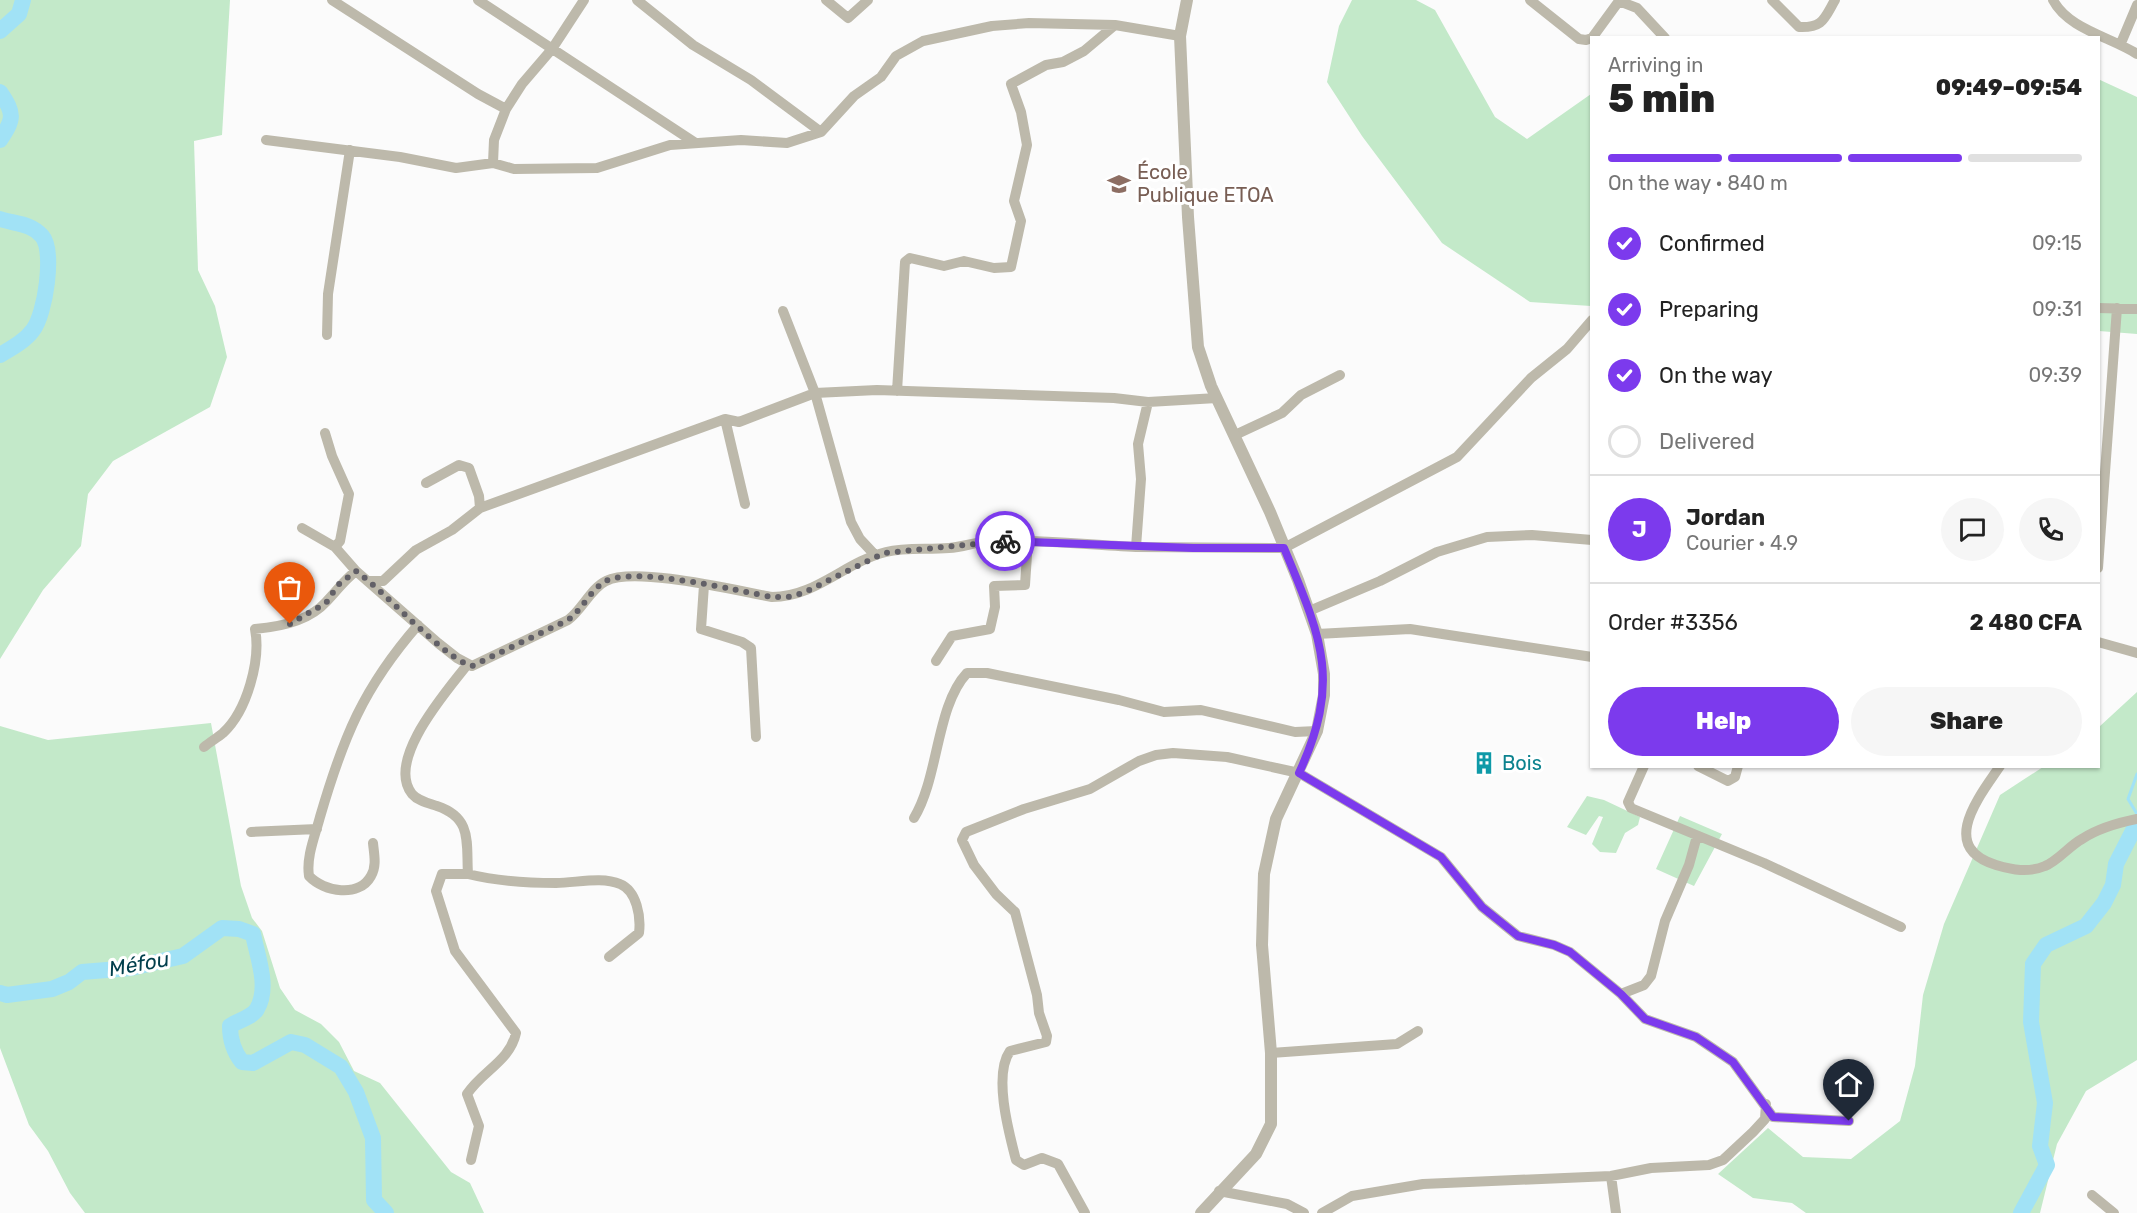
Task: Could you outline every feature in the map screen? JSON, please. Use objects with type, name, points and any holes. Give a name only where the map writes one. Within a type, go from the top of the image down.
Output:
[{"type":"street","points":[[332,0],[478,94],[506,109]]},
{"type":"street","points":[[478,0],[694,142]]},
{"type":"street","points":[[492,163],[494,140],[506,109],[522,84],[552,49],[584,0]]},
{"type":"street","points":[[637,0],[693,45],[751,80],[821,132]]},
{"type":"street","points":[[826,0],[848,18],[868,0]]},
{"type":"street","points":[[1187,0],[1180,36],[1195,329],[1203,363],[1217,398],[1284,548],[1317,633],[1324,684],[1317,731],[1276,819],[1263,891],[1262,953],[1271,1053],[1273,1108],[1267,1136],[1257,1154],[1219,1191],[1201,1213]]},
{"type":"street","points":[[1530,0],[1579,39],[1590,39]]},
{"type":"street","points":[[1772,0],[1799,27],[1813,27],[1822,22],[1835,0]]},
{"type":"street","points":[[2053,0],[2057,8],[2090,31],[2121,44],[2137,54]]},
{"type":"street","points":[[1593,36],[1619,1],[1637,8],[1663,36]]},
{"type":"street","points":[[2121,44],[2137,5]]},
{"type":"street","points":[[266,140],[350,150],[456,168],[492,163],[514,169],[597,168],[670,145],[694,142],[787,143],[821,132],[854,96],[881,77],[896,56],[923,41],[992,26],[1029,23],[1114,25],[1180,36]]},
{"type":"street","points":[[897,391],[905,262],[910,258],[944,266],[964,261],[994,268],[1011,267],[1021,221],[1014,201],[1027,145],[1021,112],[1011,84],[1046,64],[1063,62],[1084,51],[1114,25]]},
{"type":"street","points":[[327,335],[328,294],[350,150]]},
{"type":"street","points":[[2100,308],[2137,309]]},
{"type":"street","points":[[2100,541],[2117,308]]},
{"type":"street","points":[[783,311],[814,393],[851,522],[860,539],[875,555]]},
{"type":"street","points":[[302,528],[335,546],[356,571],[418,625],[467,665],[472,666],[568,620],[579,612],[605,581],[612,579],[638,576],[772,597],[788,597],[803,593],[875,555],[898,550],[952,548],[986,542],[1028,540],[1136,547],[1284,548],[1365,503],[1457,457],[1531,378],[1567,349],[1590,322]]},
{"type":"street","points":[[1234,435],[1282,413],[1302,395],[1340,375]]},
{"type":"street","points":[[370,581],[383,581],[416,550],[452,530],[480,508],[726,419],[739,422],[814,393],[897,391],[1104,398],[1149,402],[1217,398]]},
{"type":"street","points":[[1136,547],[1141,479],[1138,444],[1149,402]]},
{"type":"street","points":[[726,419],[745,504]]},
{"type":"street","points":[[325,433],[332,456],[349,494],[340,541],[335,546]]},
{"type":"street","points":[[426,483],[459,465],[469,468],[479,496],[480,508]]},
{"type":"street","points":[[1309,611],[1437,552],[1487,537],[1533,535],[1590,540]]},
{"type":"street","points":[[936,661],[952,636],[990,629],[995,607],[994,586],[1025,585],[1028,540]]},
{"type":"street","points":[[204,747],[223,733],[235,718],[243,702],[258,643],[255,629],[290,624],[311,613],[326,603],[338,585],[356,571]]},
{"type":"street","points":[[704,585],[701,629],[742,642],[751,648],[756,737]]},
{"type":"street","points":[[373,843],[375,862],[372,875],[364,886],[347,890],[327,889],[309,876],[308,867],[331,779],[360,704],[395,651],[418,625]]},
{"type":"street","points":[[1317,633],[1410,629],[1590,657]]},
{"type":"street","points":[[2100,643],[2137,653]]},
{"type":"street","points":[[467,665],[418,729],[407,771],[408,786],[413,795],[423,802],[457,816],[464,825],[468,874]]},
{"type":"street","points":[[914,818],[924,802],[958,682],[967,673],[987,673],[1119,700],[1164,712],[1201,710],[1295,732],[1317,731]]},
{"type":"street","points":[[1085,1213],[1058,1164],[1042,1158],[1024,1166],[1016,1160],[1006,1122],[1003,1084],[1006,1055],[1010,1051],[1046,1042],[1047,1036],[1039,1013],[1037,995],[1015,912],[990,886],[962,840],[966,832],[1024,808],[1090,789],[1139,761],[1156,755],[1173,753],[1227,758],[1299,773],[1420,842],[1441,857],[1482,907],[1518,936],[1554,945],[1570,952],[1621,994],[1645,1019],[1696,1037],[1733,1062],[1766,1104],[1773,1117],[1849,1121]]},
{"type":"street","points":[[1643,768],[1628,802],[1630,808],[1764,862],[1901,927]]},
{"type":"street","points":[[1702,768],[1728,781],[1736,777],[1738,768]]},
{"type":"street","points":[[1999,768],[1972,808],[1967,821],[1966,838],[1972,851],[1982,860],[2014,870],[2047,866],[2081,839],[2112,824],[2137,819]]},
{"type":"street","points":[[251,832],[317,829]]},
{"type":"street","points":[[1621,994],[1644,985],[1651,976],[1665,921],[1689,865],[1697,836]]},
{"type":"street","points":[[471,1160],[479,1126],[467,1094],[476,1080],[506,1055],[514,1044],[516,1033],[455,951],[436,891],[442,874],[468,874],[552,883],[590,881],[620,884],[631,892],[637,907],[639,933],[609,957]]},
{"type":"street","points":[[1271,1053],[1397,1044],[1418,1031]]},
{"type":"street","points":[[1322,1213],[1352,1196],[1423,1184],[1611,1176],[1651,1168],[1709,1165],[1723,1160],[1765,1119],[1766,1104]]},
{"type":"street","points":[[1611,1176],[1616,1213]]},
{"type":"street","points":[[1219,1191],[1287,1204],[1304,1213]]},
{"type":"street","points":[[2092,1195],[2114,1213]]},
{"type":"green space","points":[[0,0],[230,0],[222,135],[194,141],[198,270],[215,306],[227,357],[210,407],[113,461],[88,494],[81,546],[43,590],[0,659]]},
{"type":"green space","points":[[1352,0],[1416,0],[1435,10],[1495,117],[1527,139],[1590,95],[1590,306],[1530,302],[1442,243],[1362,136],[1327,82],[1339,26]]},
{"type":"green space","points":[[2100,80],[2137,97],[2137,334],[2100,331]]},
{"type":"green space","points":[[2137,692],[2137,1060],[2086,1091],[2057,1144],[2040,1213],[1806,1213],[1792,1203],[1753,1198],[1718,1174],[1768,1128],[1803,1157],[1851,1159],[1900,1121],[1915,1066],[1923,995],[1944,924],[2000,795],[2041,768],[2100,768],[2100,726]]},
{"type":"green space","points":[[211,723],[241,886],[252,918],[262,931],[280,988],[295,1010],[321,1024],[339,1042],[354,1071],[380,1083],[451,1172],[470,1183],[484,1213],[85,1213],[70,1193],[48,1151],[29,1125],[0,1048],[0,726],[48,740]]},
{"type":"green space","points":[[1587,796],[1604,800],[1640,817],[1638,825],[1625,833],[1616,853],[1600,852],[1592,844],[1603,817],[1599,816],[1586,835],[1567,827]]},
{"type":"green space","points":[[1680,816],[1722,834],[1694,886],[1656,869]]},
{"type":"waterway","name":"Méfou","points":[[0,31],[19,14],[23,0]]},
{"type":"waterway","name":"Méfou","points":[[0,92],[11,116],[8,127],[0,140]]},
{"type":"waterway","name":"Méfou","points":[[0,219],[28,226],[38,232],[46,244],[48,255],[45,298],[37,322],[26,338],[0,355]]},
{"type":"waterway","points":[[2137,774],[2128,799],[2137,814]]},
{"type":"waterway","points":[[2021,1213],[2047,1165],[2040,1146],[2045,1103],[2031,1022],[2033,964],[2046,945],[2086,926],[2104,903],[2113,885],[2116,864],[2137,823]]},
{"type":"waterway","name":"Méfou","points":[[0,993],[7,995],[52,989],[69,982],[82,972],[131,968],[183,956],[222,928],[239,929],[253,934],[263,981],[261,1000],[255,1012],[230,1026],[237,1054],[242,1062],[253,1063],[291,1042],[305,1045],[341,1067],[356,1092],[373,1138],[374,1200],[386,1213]]},
{"type":"way so far","points":[[290,624],[326,603],[338,585],[356,571],[370,581],[424,632],[457,658],[472,666],[568,620],[579,612],[605,581],[612,579],[638,576],[772,597],[788,597],[803,593],[875,555],[898,550],[952,548],[1005,541]]},
{"type":"place","name":"École Publique ETOA","points":[[1119,184]]},
{"type":"place","name":"Bois","points":[[1484,763]]},
{"type":"route","points":[[1005,541],[1028,540],[1069,544],[1212,549],[1284,548],[1317,633],[1324,674],[1322,712],[1317,731],[1299,773],[1420,842],[1441,857],[1482,907],[1518,936],[1554,945],[1570,952],[1621,994],[1645,1019],[1696,1037],[1733,1062],[1766,1104],[1773,1117],[1849,1121]]}]
